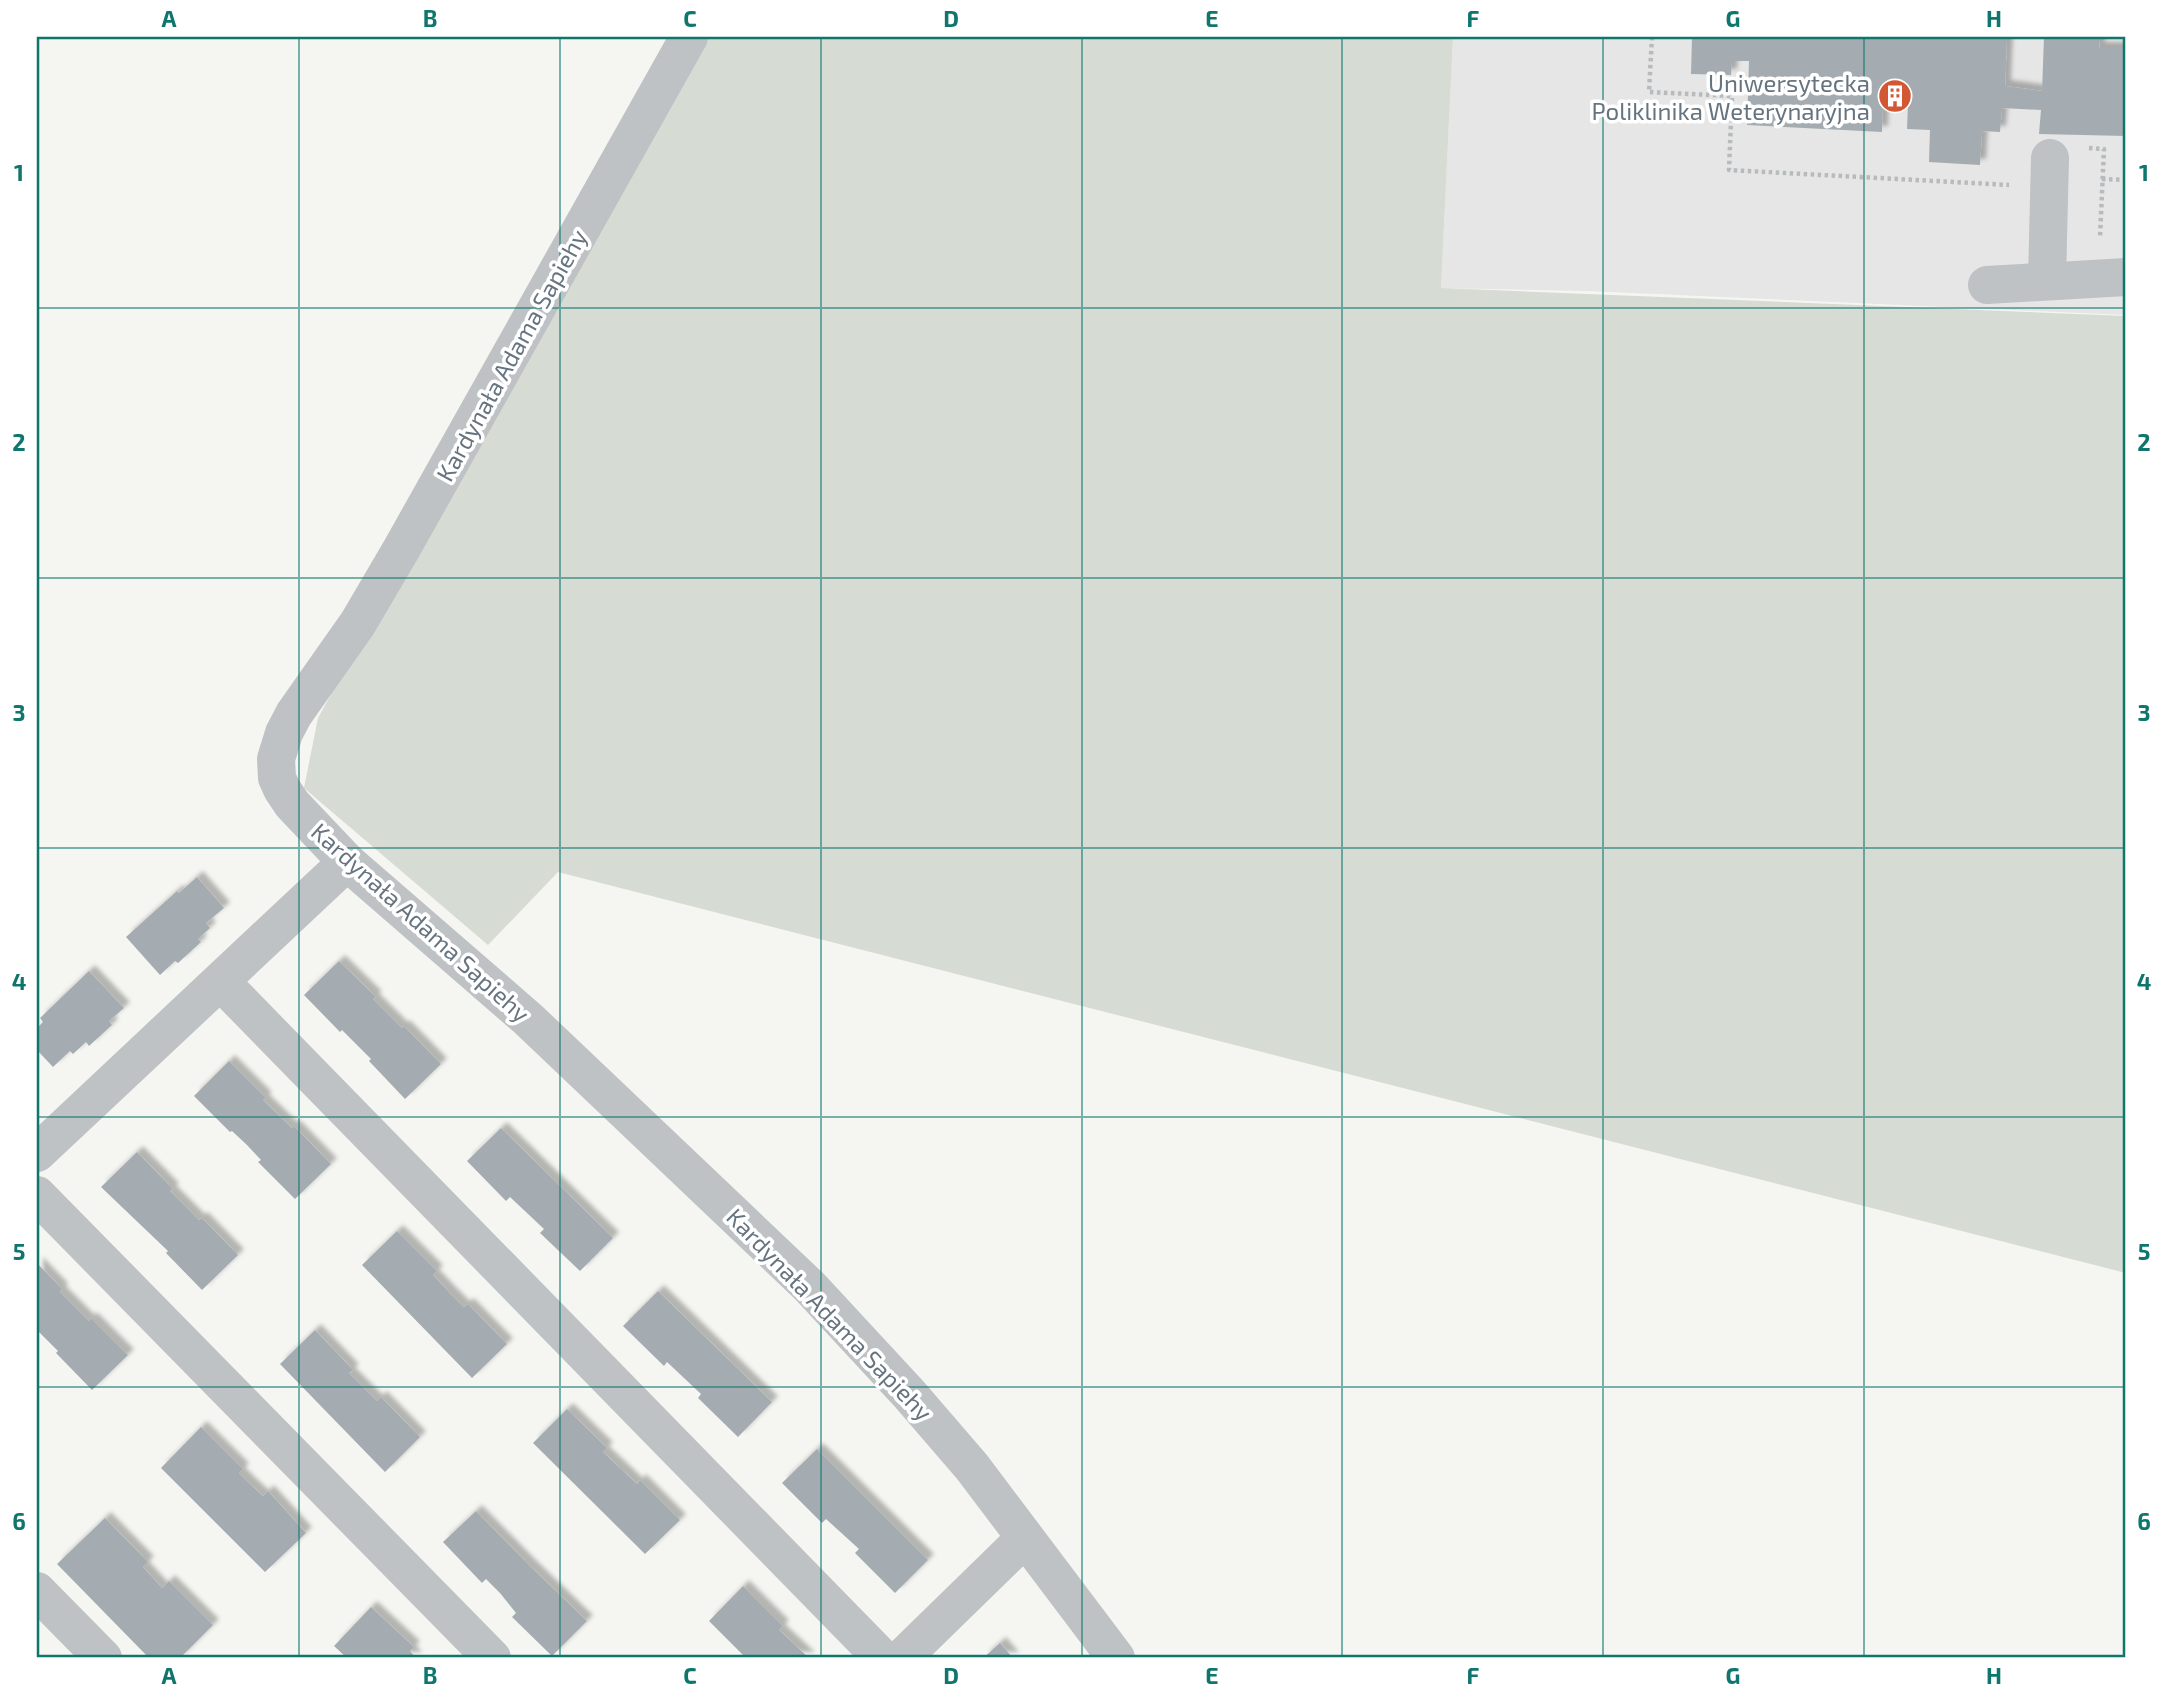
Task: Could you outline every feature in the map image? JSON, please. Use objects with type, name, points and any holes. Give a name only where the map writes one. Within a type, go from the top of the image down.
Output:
[{"type":"street","name":"Kardynała Adama Sapiehy","points":[[689,37],[402,548],[358,623],[294,714],[280,741],[275,768],[282,789],[292,804],[347,862],[528,1019],[810,1287],[972,1467],[1116,1658]]},
{"type":"street","points":[[2047,281],[2050,158]]},
{"type":"street","points":[[1987,285],[2126,277]]},
{"type":"street","points":[[37,1153],[347,862]]},
{"type":"street","points":[[221,982],[882,1658]]},
{"type":"street","points":[[37,1195],[492,1658]]},
{"type":"street","points":[[902,1658],[1025,1538]]},
{"type":"street","points":[[37,1591],[103,1658]]},
{"type":"path","points":[[1653,37],[1650,92],[1732,96],[1729,170],[2016,186]]},
{"type":"path","points":[[2102,179],[2126,180]]},
{"type":"shaded area","points":[[692,37],[1453,37],[1441,288],[2126,316],[2126,1273],[558,872],[488,945],[304,788],[318,718]]},
{"type":"shaded area","points":[[1453,37],[2126,37],[2126,315],[1588,291],[1441,288]]},
{"type":"building","name":"Uniwersytecka Poliklinika Weterynaryjna","points":[[1692,37],[2007,37],[2005,86],[2042,91],[2044,37],[2100,37],[2099,48],[2126,48],[2126,136],[2039,134],[2041,110],[2002,108],[2000,132],[1982,131],[1980,165],[1929,162],[1930,130],[1907,129],[1908,103],[1883,102],[1882,132],[1747,125],[1749,61],[1732,61],[1731,75],[1691,74]]},
{"type":"building","points":[[197,877],[224,908],[206,923],[210,928],[198,939],[201,942],[160,975],[126,937],[177,891],[179,893]]},
{"type":"building","points":[[339,961],[376,997],[373,999],[441,1064],[405,1099],[369,1061],[371,1059],[304,995]]},
{"type":"building","points":[[89,971],[124,1008],[109,1021],[112,1025],[89,1046],[86,1042],[73,1054],[70,1051],[53,1067],[37,1050],[37,1028],[43,1022],[40,1018]]},
{"type":"building","points":[[229,1061],[266,1098],[263,1100],[292,1128],[294,1126],[331,1164],[295,1199],[258,1162],[261,1160],[247,1145],[194,1096]]},
{"type":"building","points":[[501,1128],[613,1238],[580,1271],[540,1233],[544,1229],[510,1197],[506,1201],[467,1161]]},
{"type":"building","points":[[137,1152],[173,1189],[170,1191],[199,1220],[202,1218],[238,1255],[202,1290],[166,1253],[168,1251],[101,1187]]},
{"type":"building","points":[[397,1231],[437,1271],[433,1275],[449,1292],[464,1307],[468,1304],[507,1344],[472,1378],[362,1265]]},
{"type":"building","points":[[37,1263],[62,1289],[60,1292],[128,1355],[92,1390],[37,1330]]},
{"type":"building","points":[[658,1291],[772,1402],[738,1437],[698,1398],[701,1394],[667,1362],[664,1366],[623,1326]]},
{"type":"building","points":[[315,1330],[353,1370],[349,1373],[377,1401],[381,1397],[420,1437],[385,1472],[280,1364]]},
{"type":"building","points":[[567,1409],[607,1448],[603,1452],[637,1484],[640,1480],[680,1520],[645,1554],[533,1443]]},
{"type":"building","points":[[201,1427],[243,1469],[239,1473],[263,1496],[268,1491],[306,1533],[265,1572],[161,1468]]},
{"type":"building","points":[[817,1449],[928,1560],[895,1593],[855,1553],[859,1549],[826,1519],[822,1523],[782,1483]]},
{"type":"building","points":[[476,1511],[587,1621],[552,1656],[512,1617],[516,1613],[500,1593],[486,1579],[482,1583],[443,1542]]},
{"type":"building","points":[[105,1518],[148,1562],[143,1567],[162,1588],[169,1581],[213,1625],[180,1658],[149,1658],[57,1564]]},
{"type":"building","points":[[743,1586],[783,1626],[779,1630],[809,1658],[746,1658],[709,1621]]},
{"type":"building","points":[[371,1607],[414,1647],[410,1651],[416,1658],[347,1658],[334,1646]]},
{"type":"building","points":[[1000,1643],[1013,1658],[983,1658]]},
{"type":"place","name":"Uniwersytecka Poliklinika Weterynaryjna","points":[[1895,96]]}]
